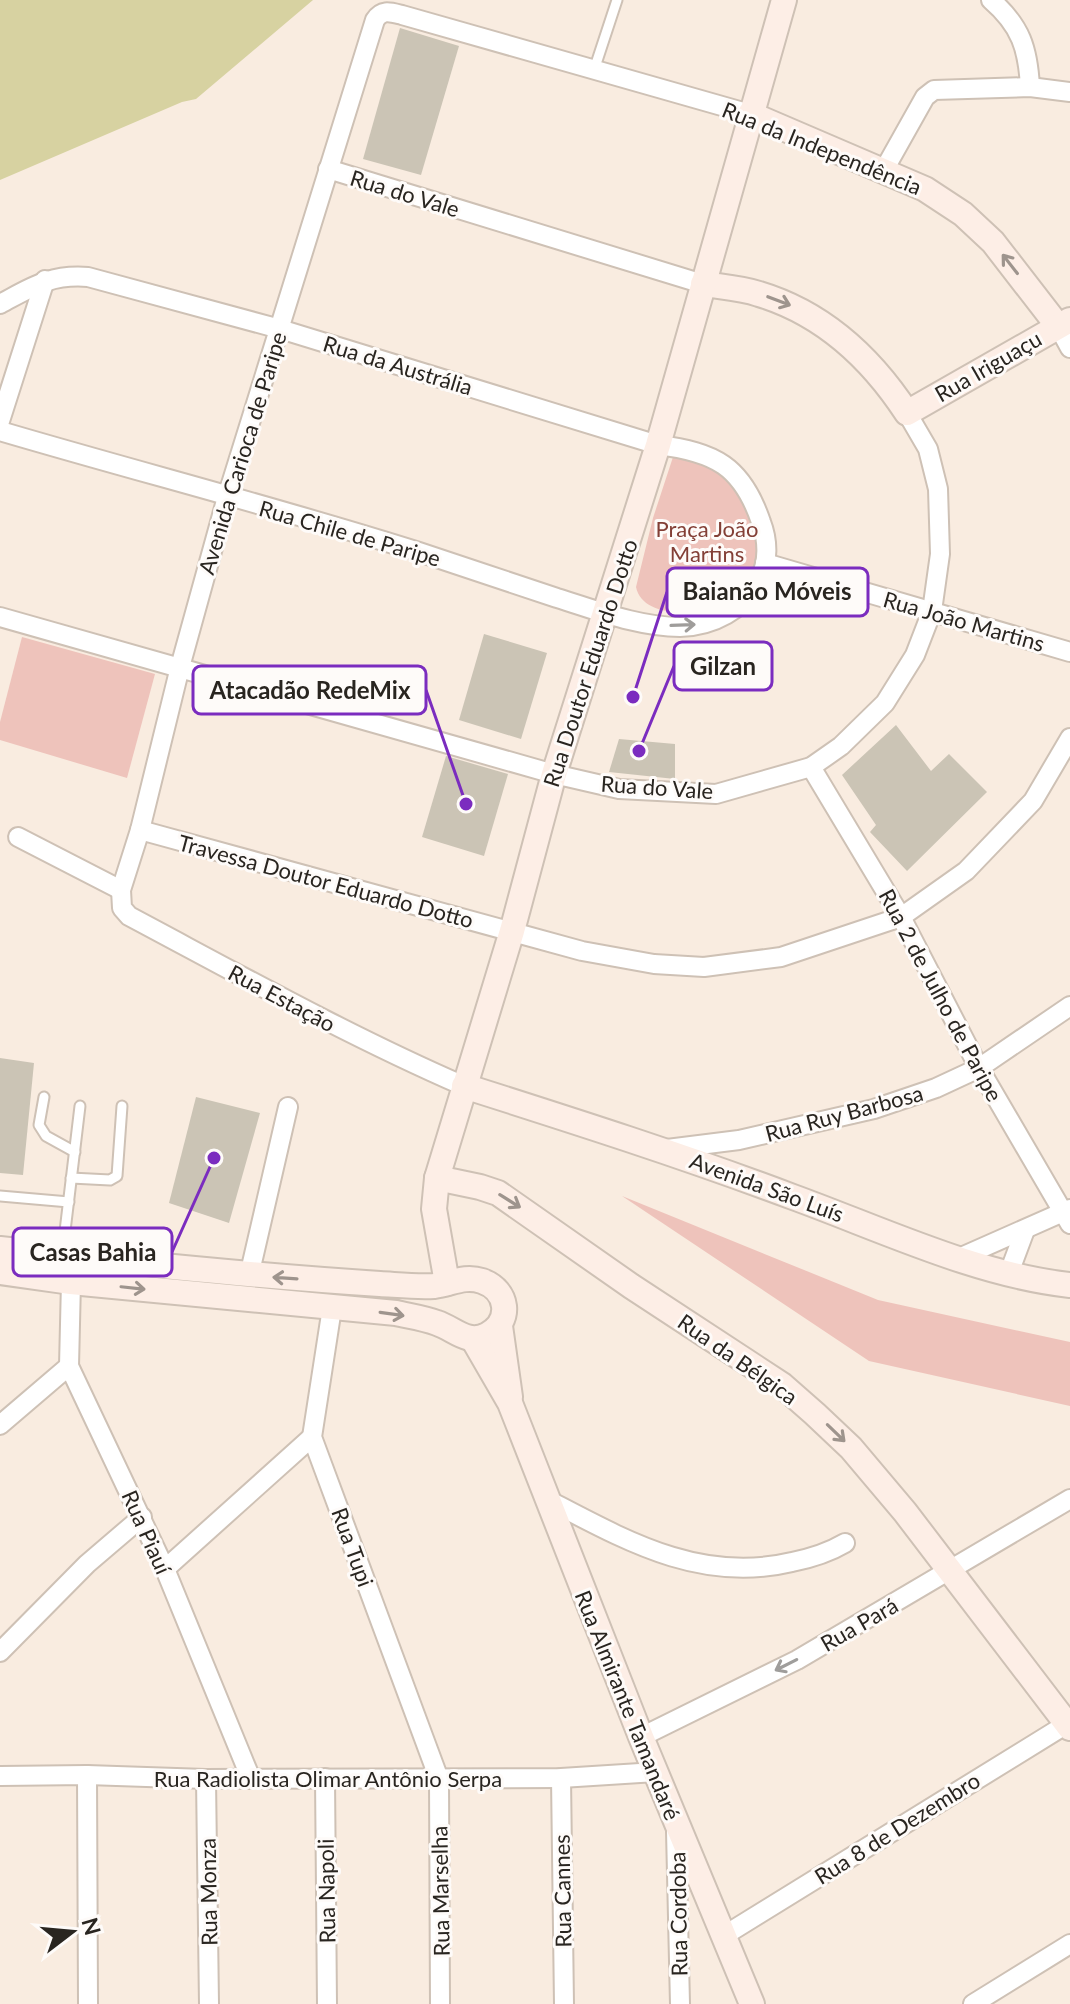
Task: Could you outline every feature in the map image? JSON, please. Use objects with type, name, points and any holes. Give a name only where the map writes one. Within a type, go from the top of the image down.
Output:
[{"type":"main road","name":"Rua Doutor Eduardo Dotto","points":[[447,1283],[434,1209],[437,1178],[512,931],[554,774],[658,445],[784,0]]},
{"type":"main road","name":"Rua da Independência","points":[[750,114],[925,189],[963,214],[993,242],[1064,323]]},
{"type":"main road","name":"Rua do Vale","points":[[703,284],[756,293],[787,304],[833,330],[874,368],[907,413]]},
{"type":"main road","name":"Rua Iriguaçu","points":[[907,413],[1064,323]]},
{"type":"main road","name":"Avenida São Luís","points":[[464,1086],[722,1170],[959,1258],[1039,1282],[1070,1285]]},
{"type":"main road","name":"Rua da Bélgica","points":[[437,1178],[498,1193],[631,1286],[782,1385],[851,1448],[951,1571],[1069,1725]]},
{"type":"main road","name":"Rua Almirante Tamandaré","points":[[0,1249],[249,1276],[407,1286],[472,1278],[493,1286],[501,1294],[504,1316],[500,1326],[510,1403]]},
{"type":"main road","points":[[0,1272],[71,1282],[396,1313],[439,1323],[463,1337],[473,1339],[487,1335],[500,1326]]},
{"type":"main road","name":"Rua Almirante Tamandaré","points":[[473,1339],[510,1403],[676,1824],[752,2004]]},
{"type":"street","points":[[991,0],[1001,9],[1024,43],[1030,87]]},
{"type":"street","name":"Rua da Independência","points":[[375,20],[381,13],[389,11],[750,114]]},
{"type":"street","name":"Avenida Carioca de Paripe","points":[[121,890],[140,830],[180,667],[227,497],[375,20]]},
{"type":"street","points":[[884,170],[925,97],[934,90],[1030,87],[1070,92]]},
{"type":"street","name":"Rua do Vale","points":[[328,169],[703,284]]},
{"type":"street","name":"Rua da Austrália","points":[[0,304],[45,280],[70,275],[88,277],[280,329],[658,445]]},
{"type":"street","points":[[0,421],[45,280]]},
{"type":"street","name":"Rua da Independência","points":[[1064,323],[1070,348]]},
{"type":"street","name":"Rua do Vale","points":[[0,617],[554,774],[619,789],[716,794],[811,767],[841,746],[885,703],[915,655],[932,611],[940,554],[938,489],[928,449],[907,413]]},
{"type":"street","name":"Rua Chile de Paripe","points":[[0,431],[415,551],[606,614]]},
{"type":"street","points":[[606,614],[681,627],[712,622],[734,610],[760,580],[765,563],[765,531],[754,500],[743,481],[723,464],[703,453],[658,445]]},
{"type":"street","name":"Rua João Martins","points":[[765,563],[1070,652]]},
{"type":"street","points":[[512,931],[596,954],[654,964],[704,967],[781,957],[901,917],[966,871],[1033,801],[1070,738]]},
{"type":"street","name":"Rua 2 de Julho de Paripe","points":[[811,767],[901,917],[979,1068],[1068,1215]]},
{"type":"street","name":"Travessa Doutor Eduardo Dotto","points":[[140,830],[512,931]]},
{"type":"street","points":[[18,837],[121,890]]},
{"type":"street","name":"Rua Estação","points":[[121,890],[122,908],[129,916],[384,1051],[464,1086]]},
{"type":"street","name":"Rua Ruy Barbosa","points":[[664,1150],[739,1140],[874,1109],[936,1088],[979,1068],[1070,1006]]},
{"type":"street","points":[[249,1276],[288,1107]]},
{"type":"street","name":"Rua Ruy Barbosa","points":[[722,1170],[732,1146],[739,1140]]},
{"type":"street","points":[[959,1258],[1068,1215]]},
{"type":"street","points":[[1009,1273],[1025,1230]]},
{"type":"street","name":"Rua Piauí","points":[[71,1282],[69,1366],[165,1569],[251,1779]]},
{"type":"street","name":"Rua Tupi","points":[[332,1308],[312,1437],[439,1779]]},
{"type":"street","points":[[0,1425],[69,1366]]},
{"type":"street","points":[[165,1569],[312,1437]]},
{"type":"street","points":[[546,1499],[637,1544],[673,1558],[716,1568],[769,1567],[820,1556],[845,1543]]},
{"type":"street","name":"Rua Pará","points":[[641,1737],[797,1660],[1070,1499]]},
{"type":"street","points":[[0,1652],[87,1564],[142,1517]]},
{"type":"street","name":"Rua 8 de Dezembro","points":[[725,1935],[1069,1725]]},
{"type":"street","name":"Rua Radiolista Olimar Antônio Serpa","points":[[0,1776],[439,1779],[561,1778],[656,1772]]},
{"type":"street","points":[[87,1775],[88,2004]]},
{"type":"street","name":"Rua Napoli","points":[[325,1778],[327,2004]]},
{"type":"street","name":"Rua Cannes","points":[[561,1778],[564,2004]]},
{"type":"street","name":"Rua Monza","points":[[206,1779],[209,2004]]},
{"type":"street","name":"Rua Marselha","points":[[439,1779],[440,2004]]},
{"type":"street","name":"Rua Cordoba","points":[[676,1824],[680,2004]]},
{"type":"street","points":[[973,2004],[1070,1944]]},
{"type":"lane","points":[[594,70],[617,0]]},
{"type":"lane","points":[[44,1097],[39,1125],[46,1136],[75,1152]]},
{"type":"lane","points":[[62,1256],[80,1106]]},
{"type":"lane","points":[[71,1178],[110,1180],[117,1176],[122,1106]]},
{"type":"lane","points":[[0,1196],[69,1202]]},
{"type":"green space","name":"Praça João Martins","points":[[706,456],[727,463],[765,540],[757,564],[740,592],[723,604],[678,612],[651,606],[641,598],[636,587],[653,518],[673,457]]},
{"type":"green space","points":[[22,637],[155,674],[127,778],[0,740],[0,722]]},
{"type":"green space","points":[[622,1196],[878,1300],[1070,1342],[1070,1406],[869,1361]]},
{"type":"shaded area","points":[[0,0],[313,0],[196,99],[182,102],[0,180]]},
{"type":"building","points":[[400,28],[459,46],[421,175],[363,159]]},
{"type":"building","points":[[484,634],[547,653],[521,739],[459,720]]},
{"type":"building","points":[[896,725],[931,771],[949,754],[987,792],[907,871],[870,832],[876,825],[842,775]]},
{"type":"building","points":[[619,739],[675,744],[675,779],[609,772]]},
{"type":"building","points":[[446,756],[508,774],[484,856],[422,837]]},
{"type":"building","points":[[0,1058],[34,1063],[23,1175],[0,1173]]},
{"type":"building","points":[[196,1097],[260,1113],[229,1223],[169,1203]]},
{"type":"place","name":"Baianão Móveis","points":[[633,697]]},
{"type":"place","name":"Gilzan","points":[[639,751]]},
{"type":"place","name":"Atacadão RedeMix","points":[[466,804]]},
{"type":"place","name":"Casas Bahia","points":[[214,1158]]}]
